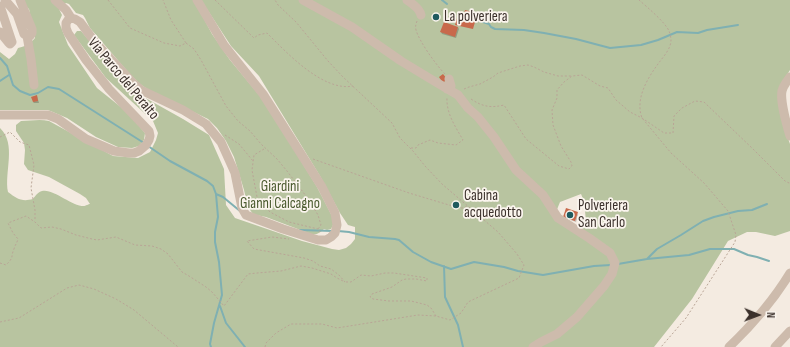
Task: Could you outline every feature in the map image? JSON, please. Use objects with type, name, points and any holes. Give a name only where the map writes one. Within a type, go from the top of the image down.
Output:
[{"type":"street","points":[[5,0],[17,14],[24,34],[27,36],[34,85]]},
{"type":"street","points":[[20,0],[32,29],[30,36],[27,36]]},
{"type":"street","points":[[54,0],[66,10],[71,18]]},
{"type":"street","name":"Via Parco del Peralto","points":[[0,115],[48,115],[58,119],[86,138],[114,151],[134,153],[143,148],[149,140],[149,131],[109,89],[86,60],[68,33],[66,23],[71,18],[75,19],[80,22],[95,42],[141,90],[183,110],[206,124],[221,142],[235,173],[242,208],[246,215],[318,240],[326,240],[334,233],[337,225],[335,213],[322,187],[263,94],[224,45],[197,0]]},
{"type":"street","points":[[303,0],[352,26],[401,60],[458,95],[494,137],[516,170],[543,195],[558,218],[610,253],[615,263],[612,274],[604,286],[577,317],[557,334],[533,347]]},
{"type":"street","points":[[408,0],[419,10],[421,16]]},
{"type":"street","points":[[0,6],[12,42],[10,44],[0,32]]},
{"type":"street","points":[[790,77],[782,91],[785,118],[790,136]]},
{"type":"street","points":[[447,89],[450,86],[449,79]]},
{"type":"street","points":[[729,347],[754,323],[770,304],[790,273]]},
{"type":"street","points":[[775,347],[790,331]]},
{"type":"path","points":[[108,0],[130,28],[164,43],[180,46],[186,43]]},
{"type":"path","points":[[163,0],[171,20],[186,43],[194,49],[226,106],[238,121],[250,131],[287,170],[309,200],[318,215],[321,225],[318,229]]},
{"type":"path","points":[[215,0],[254,38],[258,34],[266,33],[293,59],[314,74],[334,85],[353,86]]},
{"type":"path","points":[[264,347],[276,333],[291,324],[322,324],[337,328],[418,315],[436,316],[450,320],[461,313],[468,302],[519,278],[524,265],[518,254],[498,232],[442,184],[425,166],[411,148],[400,138],[392,123],[343,77],[275,0]]},
{"type":"path","points":[[639,0],[652,11],[668,30],[671,40],[667,52],[650,76],[640,99],[639,111],[642,118],[671,154],[704,183],[728,212],[736,235],[735,242],[686,318],[661,347]]},
{"type":"path","points":[[421,16],[416,23],[416,31],[436,64],[449,79]]},
{"type":"path","points":[[460,91],[520,66],[528,65],[558,76],[582,75],[600,86],[608,88],[616,100],[630,112],[664,132],[673,133],[674,116],[682,108],[695,101],[704,102],[781,178],[790,183]]},
{"type":"path","points":[[481,105],[492,108],[504,105],[526,138],[560,166],[569,169],[572,166],[571,162],[561,146],[553,125],[552,110],[557,98],[558,90],[564,82],[572,76]]},
{"type":"path","points":[[411,148],[416,148],[418,145],[430,140],[438,143],[456,145],[463,140],[448,109],[447,89]]},
{"type":"path","points":[[0,137],[10,132],[20,142],[29,145],[34,165],[30,188],[35,210],[35,222]]},
{"type":"path","points":[[223,133],[239,144],[253,161]]},
{"type":"path","points":[[265,148],[254,155],[252,170],[257,196],[270,212],[289,222],[318,229],[320,233]]},
{"type":"path","points":[[301,155],[409,193],[459,208],[464,208],[467,206]]},
{"type":"path","points":[[0,263],[6,265],[12,259],[18,239],[12,233],[8,223],[26,216],[41,228],[52,227],[97,240],[116,237],[135,245],[152,246],[161,249],[168,254],[182,272],[206,287],[224,306],[248,274],[281,271],[301,266],[331,274],[345,282],[351,282],[360,275],[372,276],[384,273],[427,278],[427,281],[416,279],[402,280],[392,287],[372,294],[370,297],[373,299],[389,301],[411,301],[427,305],[436,316]]},
{"type":"path","points":[[290,239],[272,237],[247,241],[254,249],[295,255],[313,261],[320,266],[331,269],[345,282]]},
{"type":"path","points":[[0,322],[19,318],[67,288],[79,285],[94,289],[116,299],[134,310],[178,347]]},
{"type":"green space","name":"Giardini Gianni Calcagno","points":[[19,0],[194,0],[212,34],[230,60],[264,101],[317,187],[333,218],[333,225],[331,229],[324,229],[321,232],[311,234],[266,217],[253,214],[248,207],[234,157],[217,128],[208,119],[150,91],[140,84],[90,28],[83,15],[76,13],[69,4],[66,3],[59,9],[62,15],[59,22],[68,45],[97,88],[127,112],[145,133],[144,140],[139,146],[132,148],[118,147],[96,137],[67,118],[48,110],[0,110],[0,52],[9,59],[15,54],[18,48],[28,44],[35,38],[29,9]]},
{"type":"green space","points":[[201,0],[790,0],[790,70],[779,88],[784,127],[790,144],[790,231],[775,236],[756,232],[747,232],[728,241],[692,299],[654,347],[0,347],[0,128],[8,142],[9,150],[8,192],[17,198],[26,200],[33,199],[39,192],[46,191],[57,194],[74,203],[84,206],[90,204],[86,198],[80,194],[49,177],[28,170],[24,164],[24,143],[16,131],[16,125],[21,121],[49,121],[113,156],[138,158],[150,152],[158,133],[153,121],[106,78],[74,35],[77,31],[81,31],[133,91],[209,135],[224,169],[226,205],[235,218],[302,241],[332,249],[339,250],[346,248],[355,239],[355,227],[348,225],[340,213],[320,176],[259,76],[231,46]],"holes":[[[581,194],[584,201],[586,221],[578,234],[554,217],[560,202]]]},
{"type":"building","points":[[465,10],[473,12],[471,20],[463,18]]},
{"type":"building","points":[[457,18],[475,22],[473,29],[455,25]]},
{"type":"building","points":[[444,22],[458,27],[455,37],[440,32]]},
{"type":"building","points":[[443,74],[447,79],[443,83],[439,77]]},
{"type":"building","points":[[37,95],[38,101],[33,102],[31,97]]},
{"type":"building","name":"Polveriera San Carlo","points":[[566,208],[578,212],[575,221],[563,217]]},
{"type":"waterway","points":[[442,0],[447,4]]},
{"type":"waterway","points":[[477,20],[489,24],[495,29],[524,30],[544,33],[576,39],[610,48],[641,45],[677,32],[698,33],[738,25]]},
{"type":"waterway","points":[[0,58],[7,66],[13,85],[20,91],[30,95],[38,93],[48,87],[59,89],[144,143]]},
{"type":"waterway","points":[[0,81],[9,75]]},
{"type":"waterway","points":[[148,146],[170,161],[207,181],[213,186],[216,194],[218,217],[215,242],[219,262],[222,295],[214,323],[210,344],[211,347]]},
{"type":"waterway","points":[[216,194],[223,197],[240,211]]},
{"type":"waterway","points":[[647,259],[657,249],[703,221],[738,211],[752,210],[767,204]]},
{"type":"waterway","points":[[300,230],[333,231]]},
{"type":"waterway","points":[[338,231],[369,237],[399,240],[413,252],[431,262],[451,269],[474,262],[543,275],[594,266],[611,265]]},
{"type":"waterway","points":[[618,264],[647,259],[689,255],[710,249],[734,249],[769,261]]},
{"type":"waterway","points":[[444,266],[445,297],[458,325],[463,347]]},
{"type":"waterway","points":[[220,306],[226,323],[245,347]]},
{"type":"place","name":"La polveriera","points":[[436,17]]},
{"type":"place","name":"Cabina acquedotto","points":[[456,205]]},
{"type":"place","name":"Polveriera San Carlo","points":[[570,215]]}]
